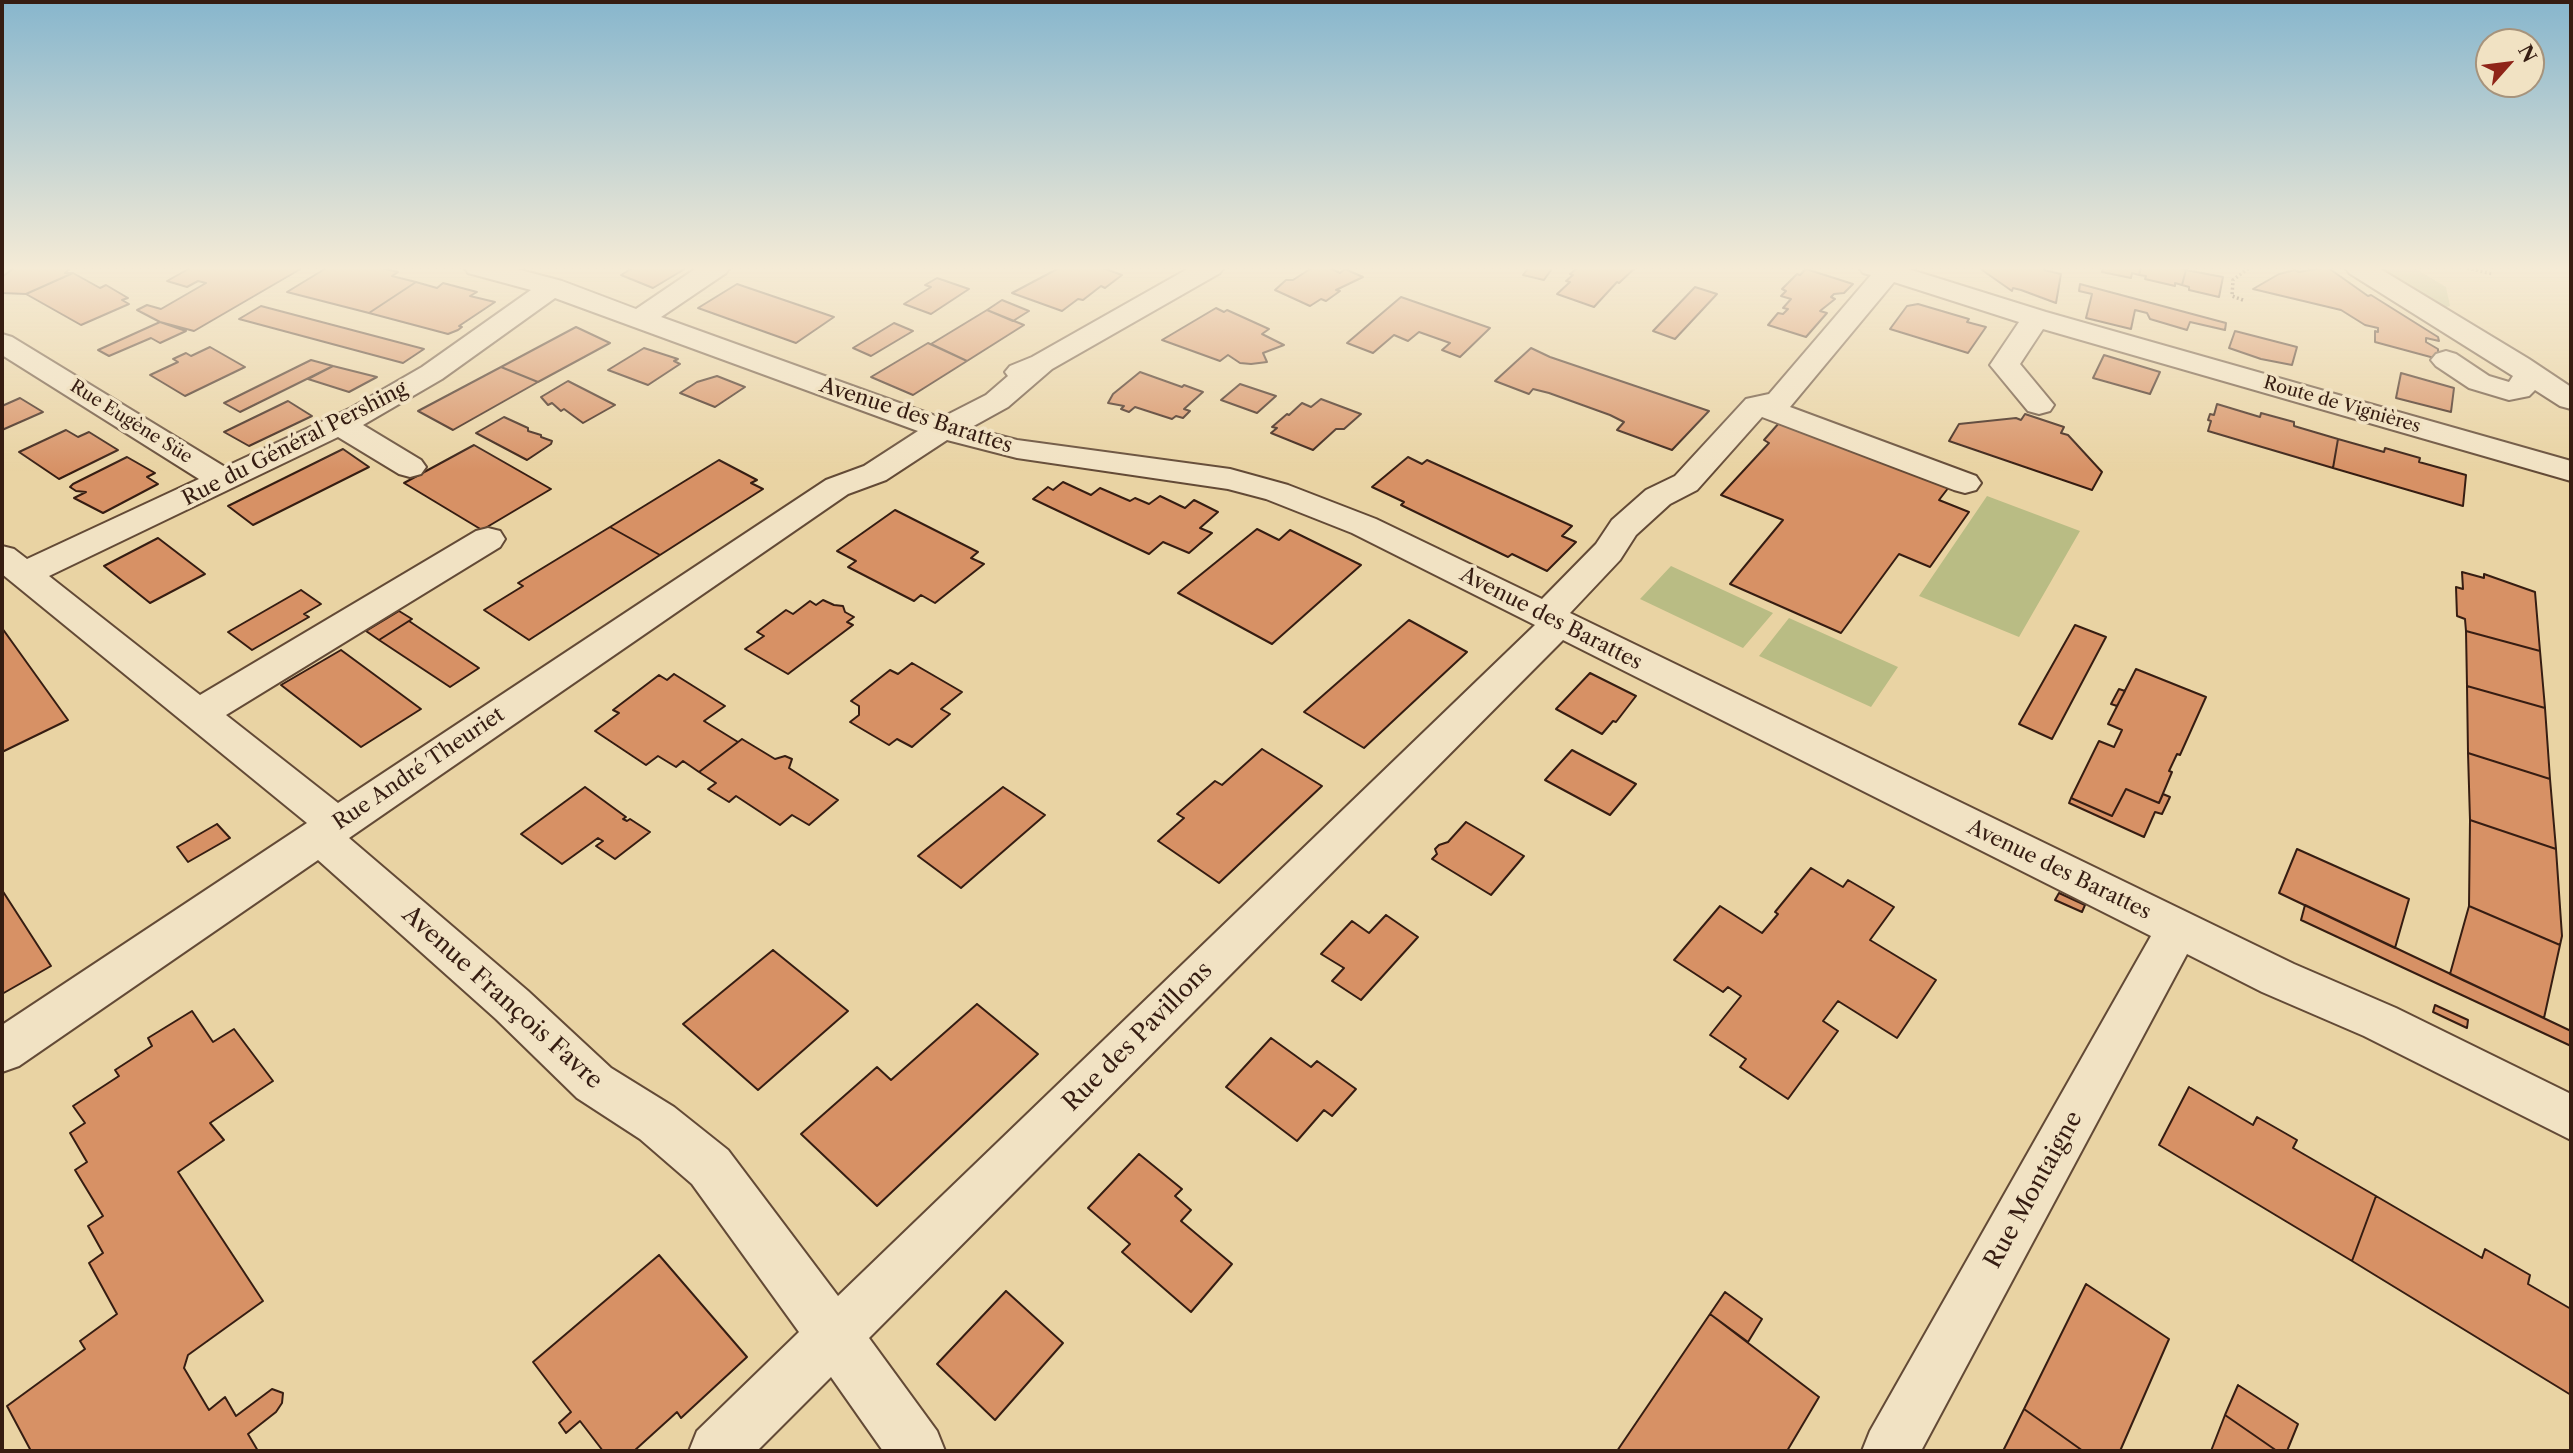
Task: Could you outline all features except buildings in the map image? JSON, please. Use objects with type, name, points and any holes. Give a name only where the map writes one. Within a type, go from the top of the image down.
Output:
[{"type":"street","name":"Rue du Général Pershing","points":[[13,566],[225,481],[340,425],[424,378],[473,335]]},
{"type":"street","name":"Avenue des Barattes","points":[[679,335],[931,425],[1017,449],[1202,474],[1277,492],[1364,526],[2178,929],[2278,978],[2380,1022],[2571,1118]]},
{"type":"street","name":"Rue André Theuriet","points":[[2,1051],[837,487],[874,473],[926,439],[931,425],[997,401],[1042,363],[1092,335]]},
{"type":"street","name":"Rue des Pavillons","points":[[717,1451],[1553,620],[1625,528],[1658,497],[1686,483],[1757,405],[1779,401],[1830,335]]},
{"type":"street","points":[[2025,335],[2005,365],[2039,405]]},
{"type":"street","name":"Route de Vignières","points":[[2095,335],[2571,471]]},
{"type":"street","points":[[2466,335],[2571,400]]},
{"type":"street","name":"Rue Eugène Süe","points":[[2,342],[225,481]]},
{"type":"street","points":[[2446,360],[2479,382],[2509,391],[2525,386],[2527,373],[2499,347]]},
{"type":"street","points":[[1757,405],[1965,483]]},
{"type":"street","points":[[340,425],[410,467]]},
{"type":"street","points":[[198,713],[488,539]]},
{"type":"street","name":"Avenue François Favre","points":[[13,566],[198,713],[328,831],[594,1083],[657,1123],[710,1167],[917,1451]]},
{"type":"street","name":"Rue Montaigne","points":[[1890,1451],[2178,929]]},
{"type":"green space","points":[[1987,496],[2080,531],[2019,637],[1919,596]]},
{"type":"green space","points":[[1671,566],[1773,613],[1743,648],[1640,599]]},
{"type":"green space","points":[[1789,618],[1898,667],[1871,707],[1759,656]]}]
